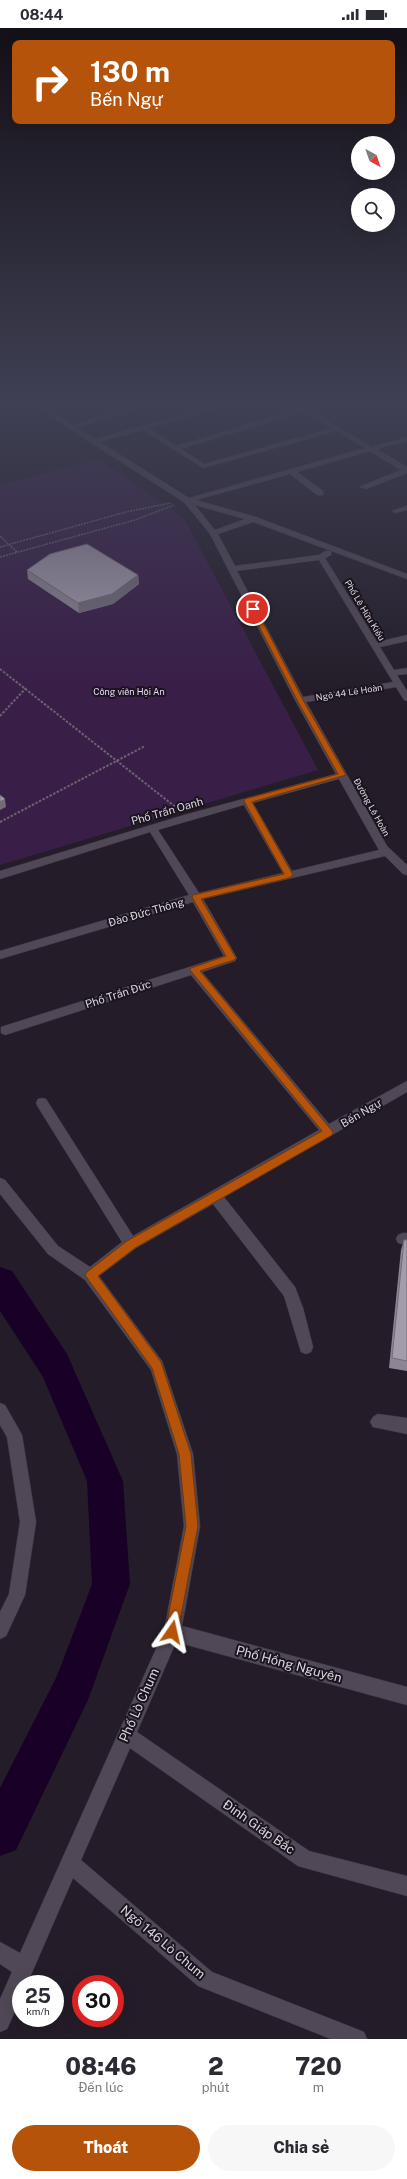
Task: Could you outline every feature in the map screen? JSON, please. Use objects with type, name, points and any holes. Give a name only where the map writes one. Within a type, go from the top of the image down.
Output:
[{"type":"street","name":"Đường Lê Hoàn","points":[[189,502],[214,533],[300,700],[384,848],[407,871]]},
{"type":"street","points":[[193,502],[253,519],[407,576]]},
{"type":"street","points":[[396,511],[407,508]]},
{"type":"street","points":[[214,533],[253,519]]},
{"type":"street","points":[[233,570],[321,557],[334,549]]},
{"type":"street","name":"Phố Lê Hữu Kiều","points":[[321,557],[407,698]]},
{"type":"street","points":[[375,645],[407,638]]},
{"type":"street","points":[[392,673],[407,671]]},
{"type":"street","name":"Ngõ 44 Lê Hoàn","points":[[300,700],[399,684]]},
{"type":"street","name":"Phố Trần Oanh","points":[[0,875],[188,817],[342,775]]},
{"type":"street","points":[[248,801],[289,875]]},
{"type":"street","points":[[152,828],[196,897]]},
{"type":"street","name":"Đào Đức Thông","points":[[0,955],[196,897],[388,852]]},
{"type":"street","name":"Phố Trần Đức","points":[[4,1030],[231,958],[196,897]]},
{"type":"street","points":[[194,970],[328,1132]]},
{"type":"street","name":"Bến Ngự","points":[[90,1275],[131,1244],[216,1197],[407,1086]]},
{"type":"street","points":[[42,1103],[131,1244]]},
{"type":"street","points":[[0,1184],[52,1250],[90,1275]]},
{"type":"street","points":[[216,1197],[290,1292],[296,1308],[306,1347]]},
{"type":"street","name":"Phố Lò Chum","points":[[0,2022],[172,1632],[192,1526],[185,1454],[157,1366],[90,1275]]},
{"type":"street","points":[[0,1410],[14,1434],[28,1522],[17,1596],[0,1630]]},
{"type":"street","points":[[378,1422],[407,1426]]},
{"type":"street","name":"Phố Hồng Nguyên","points":[[172,1632],[407,1696]]},
{"type":"street","name":"Đinh Giáp Bắc","points":[[126,1735],[305,1860],[407,1886]]},
{"type":"street","name":"Ngõ 146 Lò Chum","points":[[70,1863],[206,1979],[356,2039]]},
{"type":"street","points":[[0,1952],[23,1967]]},
{"type":"path","points":[[0,547],[126,512],[178,502]]},
{"type":"path","points":[[0,557],[135,520],[182,502]]},
{"type":"path","points":[[0,536],[18,552]]},
{"type":"path","points":[[0,669],[188,817]]},
{"type":"path","points":[[0,716],[26,688]]},
{"type":"path","points":[[0,822],[145,746]]},
{"type":"green space","name":"Công viên Hội An","points":[[0,502],[160,502],[184,518],[318,770],[0,865]]},
{"type":"building","points":[[87,544],[138,575],[112,594],[78,603],[27,570],[50,554]]},
{"type":"building","points":[[0,795],[5,799],[0,802]]},
{"type":"building","points":[[404,1240],[407,1240],[407,1361],[392,1358]]},
{"type":"waterway","points":[[0,1282],[55,1366],[105,1481],[111,1584],[74,1686],[0,1834]]},
{"type":"route","points":[[172,1632],[192,1526],[185,1454],[157,1366],[90,1275],[131,1244],[328,1132],[194,970],[231,958],[196,897],[289,875],[248,801],[342,775],[300,700],[253,609]]}]
